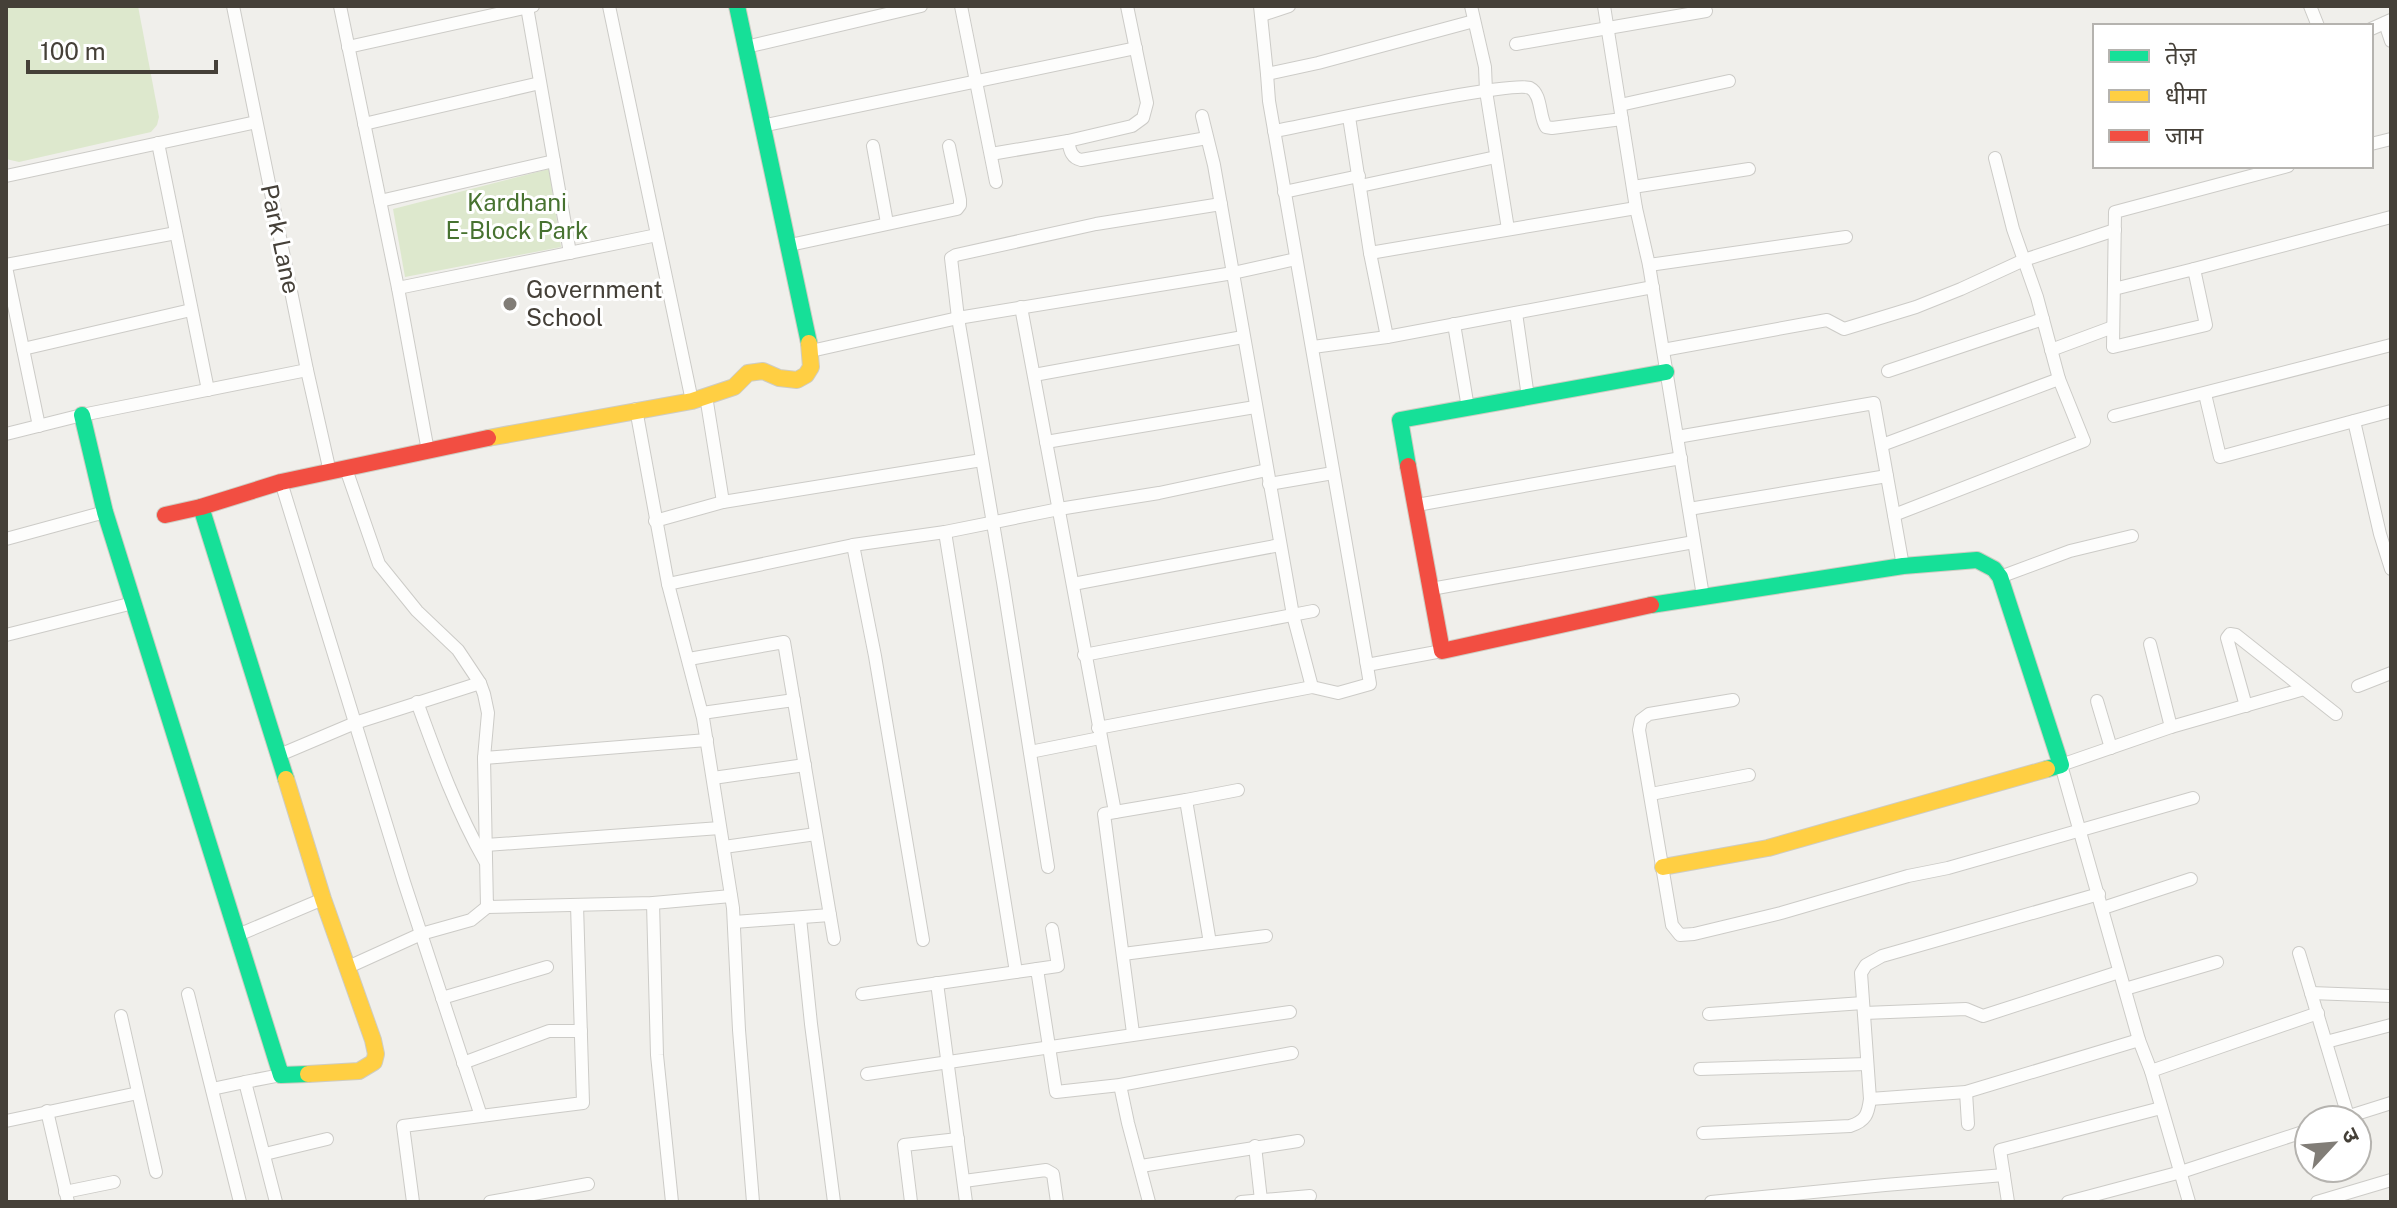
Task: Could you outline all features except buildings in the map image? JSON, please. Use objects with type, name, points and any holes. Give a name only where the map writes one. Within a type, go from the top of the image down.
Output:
[{"type":"street","name":"Park Lane","points":[[233,6],[307,370],[338,470],[379,564],[417,611],[458,650],[480,683]]},
{"type":"street","points":[[340,6],[428,451]]},
{"type":"street","points":[[609,6],[657,235],[723,502]]},
{"type":"street","points":[[165,515],[281,482],[699,398],[734,387],[748,373],[763,371],[779,378],[797,380],[806,375],[811,367],[811,351],[737,6]]},
{"type":"street","points":[[746,47],[921,6]]},
{"type":"street","points":[[961,6],[996,182]]},
{"type":"street","points":[[991,154],[1132,126],[1143,118],[1147,103],[1127,6]]},
{"type":"street","points":[[1030,752],[1099,733],[1312,687],[1338,693],[1370,684],[1284,192],[1267,74],[1261,10],[1289,6]]},
{"type":"street","points":[[1471,6],[1485,67],[1508,229]]},
{"type":"street","points":[[1604,6],[1703,596]]},
{"type":"street","points":[[348,47],[530,7],[570,253]]},
{"type":"street","points":[[1516,44],[1706,11]]},
{"type":"street","points":[[1267,74],[1474,21]]},
{"type":"street","points":[[2388,21],[2391,41]]},
{"type":"street","points":[[762,126],[1136,48]]},
{"type":"street","points":[[1274,131],[1486,91],[1527,87],[1534,90],[1546,127],[1621,112],[1729,81]]},
{"type":"street","points":[[364,124],[540,83]]},
{"type":"street","points":[[1202,116],[1221,204],[1293,615],[1312,687]]},
{"type":"street","points":[[1349,117],[1370,253],[1387,337]]},
{"type":"street","points":[[6,176],[256,122]]},
{"type":"street","points":[[1068,141],[1072,154],[1081,160],[1207,138]]},
{"type":"street","points":[[158,143],[208,390]]},
{"type":"street","points":[[873,146],[887,223]]},
{"type":"street","points":[[790,245],[957,209],[960,205],[949,146]]},
{"type":"street","points":[[1284,192],[1496,157]]},
{"type":"street","points":[[1894,515],[2084,441],[2059,379],[2013,229],[1995,158]]},
{"type":"street","points":[[380,201],[554,161]]},
{"type":"street","points":[[2194,269],[2206,325],[2113,347],[2115,212],[2280,168]]},
{"type":"street","points":[[1633,187],[1749,169]]},
{"type":"street","points":[[1048,867],[958,318],[951,258],[1096,224],[1221,204]]},
{"type":"street","points":[[1370,253],[1636,208]]},
{"type":"street","points":[[2114,289],[2391,217]]},
{"type":"street","points":[[1663,350],[1827,320],[1844,329],[1916,307],[2024,260],[2115,230]]},
{"type":"street","points":[[39,426],[6,266],[176,233]]},
{"type":"street","points":[[398,288],[657,235]]},
{"type":"street","points":[[1649,265],[1846,237]]},
{"type":"street","points":[[811,351],[958,318],[1233,273],[1296,259]]},
{"type":"street","points":[[1313,347],[1387,337],[1653,287]]},
{"type":"street","points":[[1021,307],[1115,812]]},
{"type":"street","points":[[23,349],[191,310]]},
{"type":"street","points":[[1516,313],[1528,397]]},
{"type":"street","points":[[1888,371],[2043,319]]},
{"type":"street","points":[[1454,324],[1468,408]]},
{"type":"street","points":[[2051,350],[2113,327]]},
{"type":"street","points":[[1034,375],[1243,337]]},
{"type":"street","points":[[2114,416],[2391,345]]},
{"type":"street","points":[[6,434],[82,415],[307,370]]},
{"type":"street","points":[[1442,651],[1400,420],[1666,372]]},
{"type":"street","points":[[1882,445],[2059,379]]},
{"type":"street","points":[[2205,394],[2220,457],[2391,411]]},
{"type":"street","points":[[1677,437],[1874,403],[1903,566]]},
{"type":"street","points":[[1046,442],[1255,407]]},
{"type":"street","points":[[636,409],[668,584],[702,713],[724,847],[734,922],[753,1202]]},
{"type":"street","points":[[82,415],[105,512],[281,1075]]},
{"type":"street","points":[[2354,421],[2391,569]]},
{"type":"street","points":[[1417,505],[1681,458]]},
{"type":"street","points":[[655,521],[723,502],[982,460]]},
{"type":"street","points":[[668,584],[853,545],[945,532],[1059,509],[1268,477],[1333,473]]},
{"type":"street","points":[[1689,509],[1887,476]]},
{"type":"street","points":[[281,482],[421,934],[481,1116]]},
{"type":"street","points":[[201,507],[277,756],[376,1054],[374,1062],[359,1071],[281,1075],[212,1089]]},
{"type":"street","points":[[6,539],[105,512]]},
{"type":"street","points":[[945,532],[1016,972]]},
{"type":"street","points":[[2000,577],[2070,551],[2132,536]]},
{"type":"street","points":[[1431,589],[1694,542]]},
{"type":"street","points":[[853,545],[923,940]]},
{"type":"street","points":[[1073,584],[1280,545]]},
{"type":"street","points":[[1365,655],[1367,665],[1703,596],[1903,566],[1977,560],[1994,569],[2000,577],[2061,765],[2119,972],[2189,1202]]},
{"type":"street","points":[[6,635],[133,603]]},
{"type":"street","points":[[1084,655],[1313,611]]},
{"type":"street","points":[[2246,706],[2227,638],[2230,634],[2236,635],[2336,714]]},
{"type":"street","points":[[689,659],[784,642],[834,939]]},
{"type":"street","points":[[2150,644],[2171,727]]},
{"type":"street","points":[[2358,686],[2391,673]]},
{"type":"street","points":[[277,756],[355,723],[480,683],[488,713],[484,758],[487,907]]},
{"type":"street","points":[[1663,867],[1768,848],[2061,765],[2171,727],[2304,689]]},
{"type":"street","points":[[702,713],[794,700]]},
{"type":"street","points":[[1733,700],[1649,714],[1641,720],[1639,730],[1672,925],[1680,935],[1781,913],[2193,798]]},
{"type":"street","points":[[2097,701],[2111,748]]},
{"type":"street","points":[[417,702],[448,786],[486,864]]},
{"type":"street","points":[[484,758],[707,740]]},
{"type":"street","points":[[713,778],[805,765]]},
{"type":"street","points":[[1651,794],[1749,775]]},
{"type":"street","points":[[1133,1033],[1104,814],[1238,790]]},
{"type":"street","points":[[1186,800],[1210,943]]},
{"type":"street","points":[[486,845],[720,828]]},
{"type":"street","points":[[724,847],[816,834]]},
{"type":"street","points":[[2103,908],[2191,879]]},
{"type":"street","points":[[1703,1133],[1850,1126],[1862,1122],[1868,1113],[1870,1099],[1861,973],[1871,960],[2099,894]]},
{"type":"street","points":[[346,968],[421,934],[471,920],[487,907],[653,903],[731,896]]},
{"type":"street","points":[[238,935],[323,899]]},
{"type":"street","points":[[653,903],[657,1055],[672,1202]]},
{"type":"street","points":[[413,1202],[403,1126],[583,1103],[577,905]]},
{"type":"street","points":[[734,922],[830,915]]},
{"type":"street","points":[[800,918],[834,1202]]},
{"type":"street","points":[[862,994],[1058,966],[1052,929]]},
{"type":"street","points":[[1123,954],[1266,936]]},
{"type":"street","points":[[2299,953],[2326,1042],[2340,1104]]},
{"type":"street","points":[[2125,989],[2217,962]]},
{"type":"street","points":[[442,998],[547,967]]},
{"type":"street","points":[[1037,969],[1056,1092],[1120,1085],[1292,1053]]},
{"type":"street","points":[[1709,1014],[1864,1008],[1966,1009],[1983,1016],[2119,972]]},
{"type":"street","points":[[937,983],[966,1202]]},
{"type":"street","points":[[2311,993],[2391,996]]},
{"type":"street","points":[[188,994],[240,1202]]},
{"type":"street","points":[[867,1074],[1290,1012]]},
{"type":"street","points":[[2151,1071],[2318,1013]]},
{"type":"street","points":[[121,1016],[156,1172]]},
{"type":"street","points":[[2326,1042],[2391,1025]]},
{"type":"street","points":[[463,1063],[549,1031],[581,1031]]},
{"type":"street","points":[[1870,1099],[1966,1092],[2139,1040]]},
{"type":"street","points":[[1700,1069],[1867,1064]]},
{"type":"street","points":[[245,1082],[276,1202]]},
{"type":"street","points":[[1120,1085],[1149,1202]]},
{"type":"street","points":[[1966,1092],[1968,1124]]},
{"type":"street","points":[[6,1121],[138,1093]]},
{"type":"street","points":[[2008,1202],[2000,1150],[2161,1108]]},
{"type":"street","points":[[47,1111],[66,1197],[114,1182]]},
{"type":"street","points":[[2068,1202],[2181,1172],[2293,1135]]},
{"type":"street","points":[[265,1154],[327,1139]]},
{"type":"street","points":[[911,1202],[904,1145],[958,1139]]},
{"type":"street","points":[[1141,1166],[1298,1141]]},
{"type":"street","points":[[1255,1146],[1261,1200]]},
{"type":"street","points":[[964,1181],[1046,1170],[1053,1174],[1057,1202]]},
{"type":"street","points":[[1711,1202],[1778,1199],[2004,1175]]},
{"type":"street","points":[[2317,1202],[2391,1180]]},
{"type":"street","points":[[490,1202],[588,1184]]},
{"type":"street","points":[[1241,1202],[1310,1196]]},
{"type":"green space","points":[[6,6],[138,6],[159,117],[157,125],[151,132],[19,162],[6,159]]},
{"type":"green space","name":"Kardhani E-Block Park","points":[[549,169],[561,247],[405,277],[393,209]]},
{"type":"traffic: fast","points":[[737,6],[809,343]]},
{"type":"traffic: fast","points":[[1408,466],[1400,420],[1666,372]]},
{"type":"traffic: fast","points":[[82,415],[105,512],[281,1075],[308,1074]]},
{"type":"traffic: fast","points":[[201,507],[286,779]]},
{"type":"traffic: fast","points":[[1651,605],[1903,566],[1977,560],[1994,569],[2000,577],[2061,765],[2047,769]]},
{"type":"traffic: slow","points":[[488,438],[692,401],[734,387],[748,373],[763,371],[779,378],[797,380],[806,375],[811,367],[809,343]]},
{"type":"traffic: slow","points":[[1663,867],[1768,848],[2047,769]]},
{"type":"traffic: slow","points":[[286,779],[376,1054],[374,1062],[359,1071],[308,1074]]},
{"type":"traffic: jam","points":[[165,515],[281,482],[488,438]]},
{"type":"traffic: jam","points":[[1408,466],[1442,651],[1651,605]]},
{"type":"place","name":"Government School","points":[[510,304]]}]
